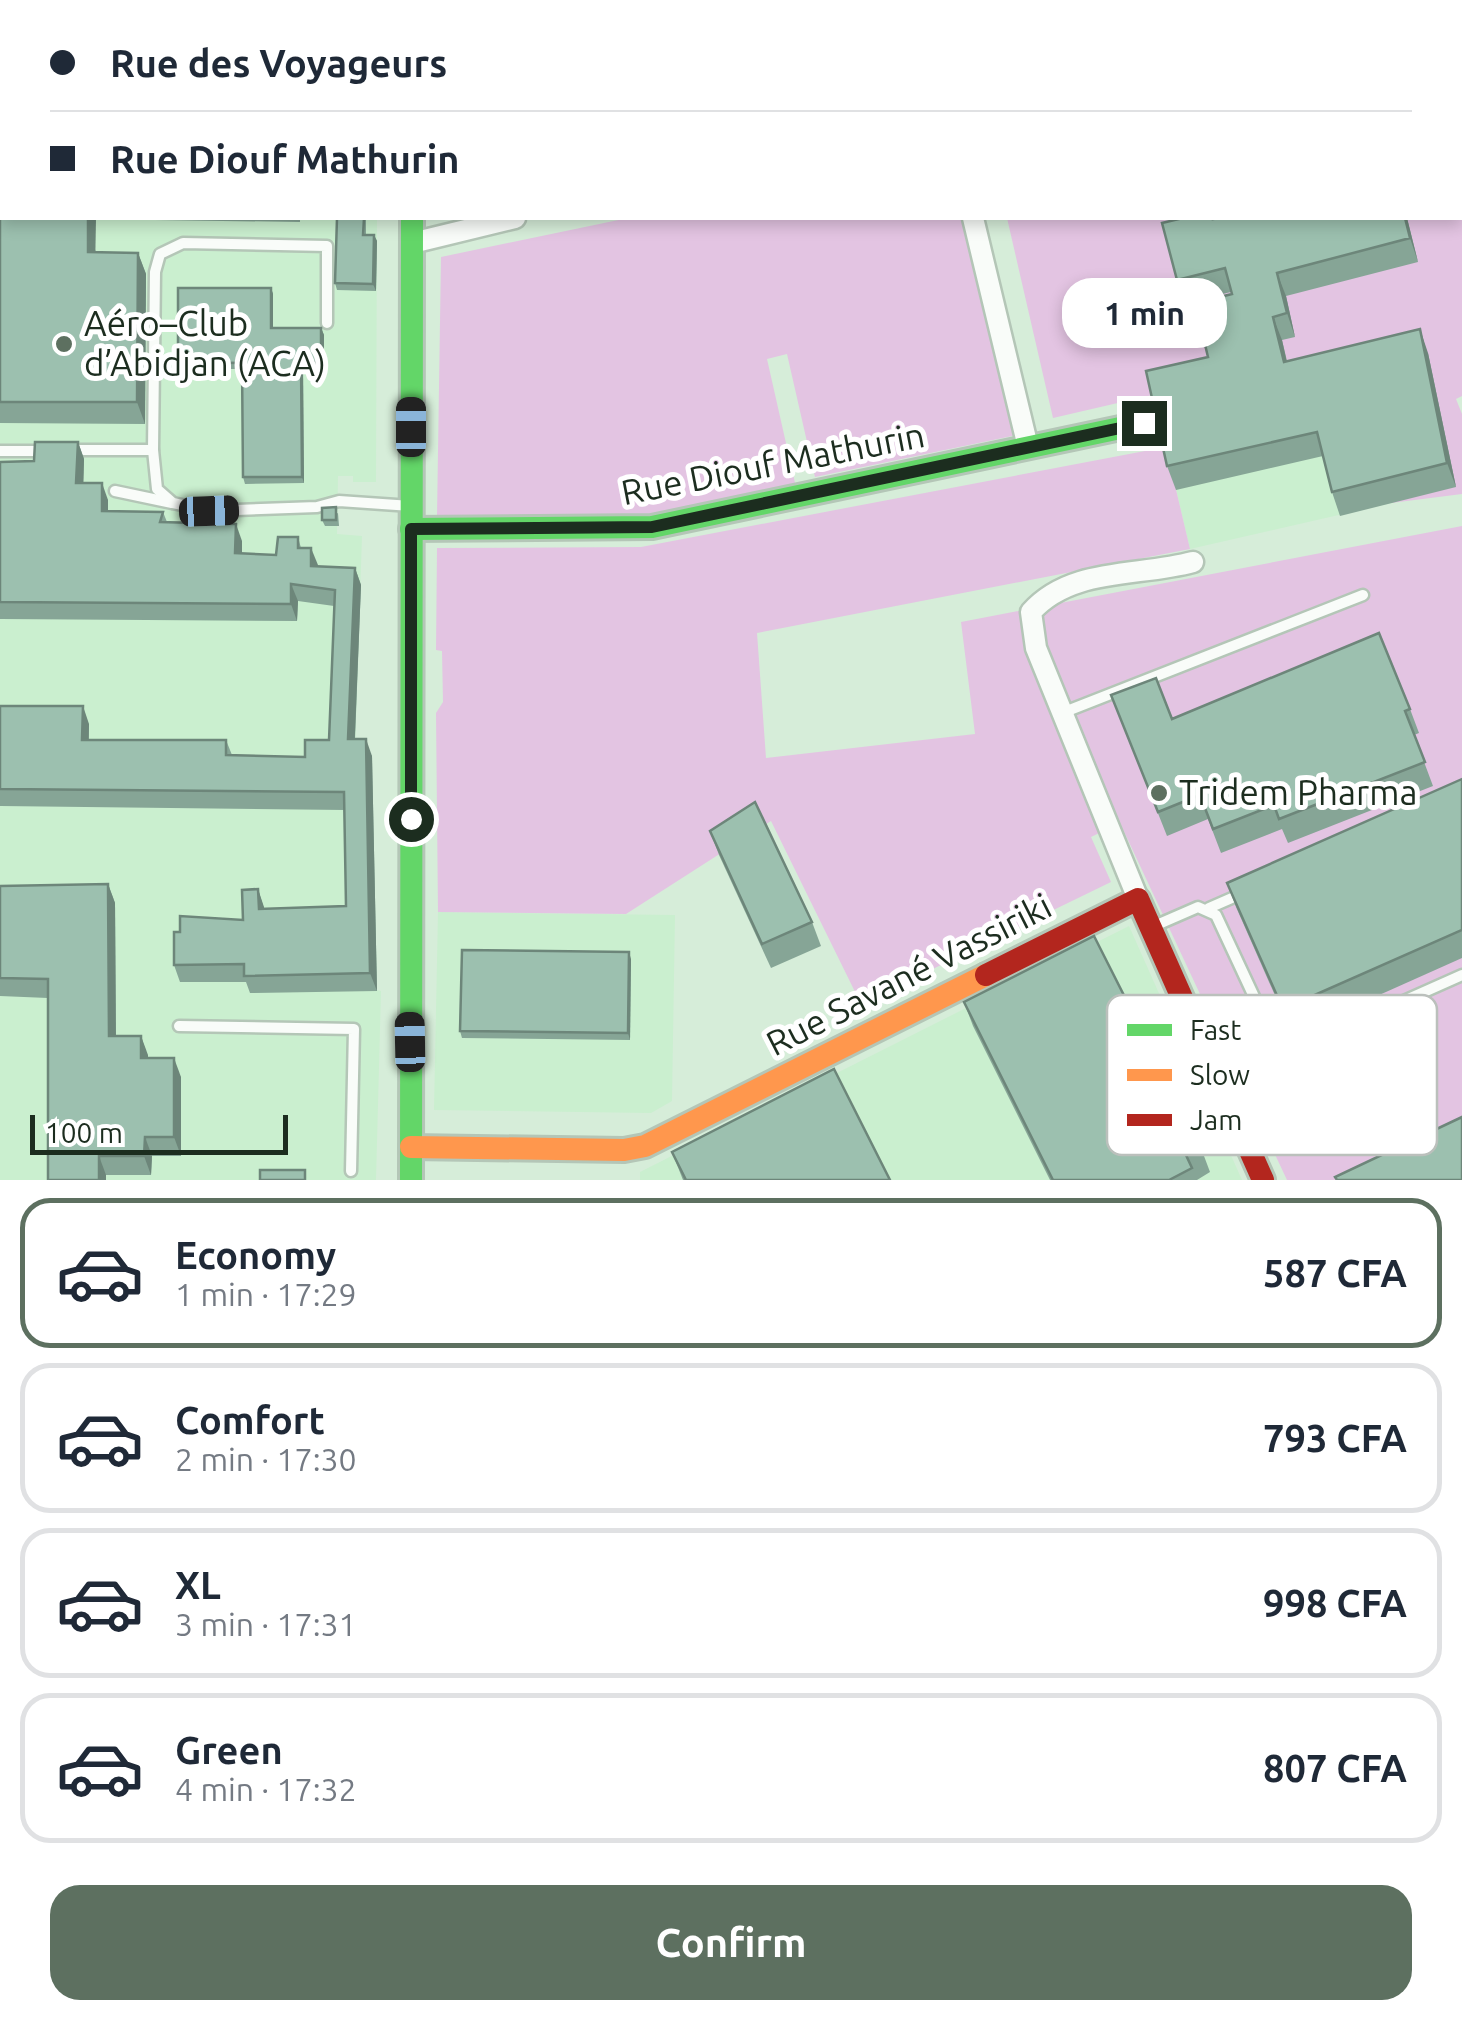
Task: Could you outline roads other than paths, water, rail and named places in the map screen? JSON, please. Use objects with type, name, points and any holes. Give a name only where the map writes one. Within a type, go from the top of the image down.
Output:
[{"type":"street","points":[[410,1180],[412,220]]},
{"type":"street","points":[[412,242],[506,220]]},
{"type":"street","points":[[973,220],[1028,447]]},
{"type":"street","name":"Rue Diouf Mathurin","points":[[411,517],[652,527],[1144,423]]},
{"type":"street","points":[[1181,995],[1061,713],[1036,648],[1032,612],[1047,595],[1080,580],[1154,573],[1193,562]]},
{"type":"street","name":"Rue Savané Vassiriki","points":[[411,1147],[624,1150],[645,1146],[1138,898]]},
{"type":"street","points":[[1252,1155],[1263,1180]]},
{"type":"lane","points":[[173,503],[157,488],[152,450],[155,272],[160,254],[168,247],[327,246],[327,323]]},
{"type":"lane","points":[[0,451],[152,450]]},
{"type":"lane","points":[[115,491],[209,511],[317,507],[338,501],[411,517]]},
{"type":"lane","points":[[1061,713],[1363,595]]},
{"type":"lane","points":[[1151,927],[1245,892]]},
{"type":"lane","points":[[1209,908],[1216,914],[1254,995]]},
{"type":"lane","points":[[1415,995],[1462,974]]},
{"type":"lane","points":[[178,1026],[354,1029],[351,1171]]},
{"type":"place","name":"Aéro–Club d’Abidjan (ACA)","points":[[64,344]]},
{"type":"place","name":"Tridem Pharma","points":[[1159,793]]}]
